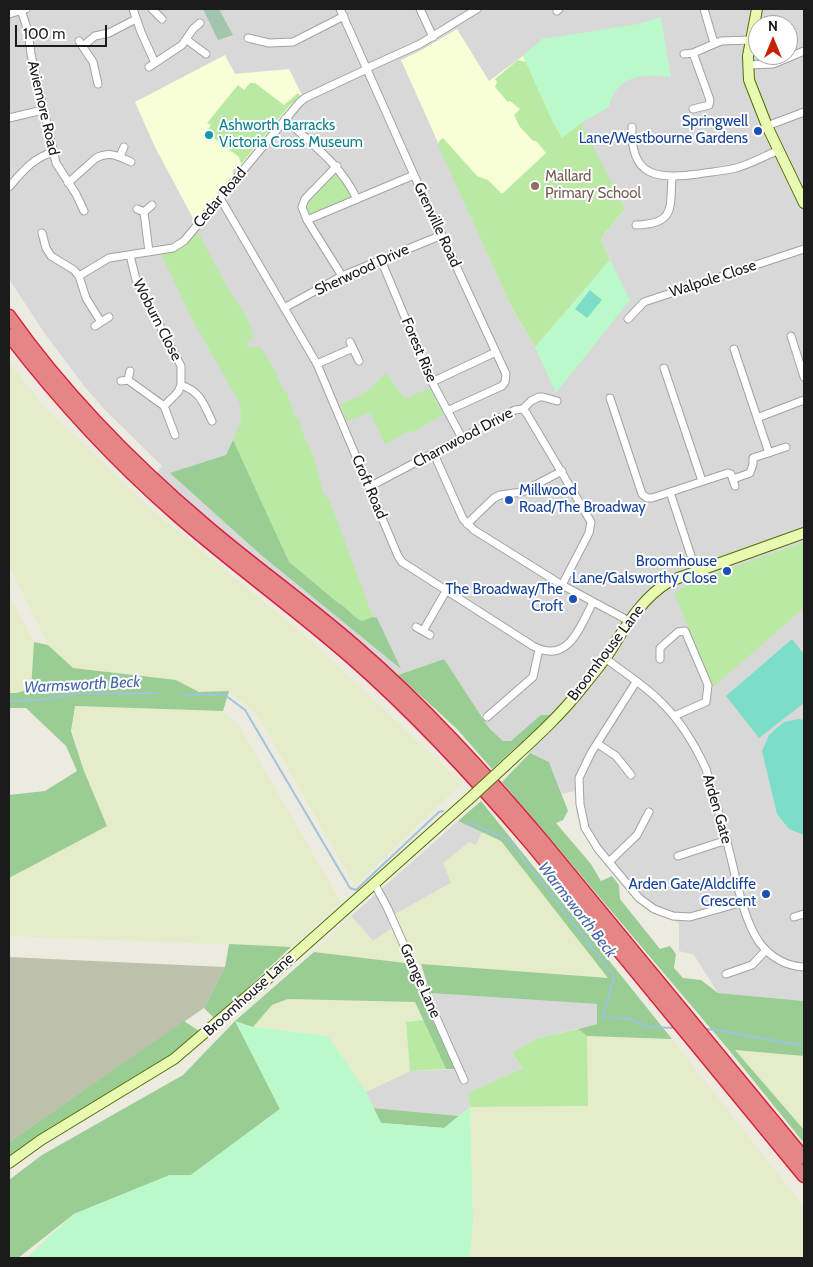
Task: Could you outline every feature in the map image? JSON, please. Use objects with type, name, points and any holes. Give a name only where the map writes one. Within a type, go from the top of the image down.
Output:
[{"type":"highway","points":[[9,316],[45,364],[90,415],[155,481],[206,526],[286,588],[352,644],[415,701],[447,734],[534,830],[804,1176]]},
{"type":"highway","points":[[9,335],[47,383],[82,422],[148,489],[207,541],[340,647],[440,742],[502,809],[690,1029],[804,1158]]},
{"type":"street","points":[[135,9],[136,19],[152,65],[178,49],[200,23]]},
{"type":"street","points":[[152,9],[162,19]]},
{"type":"street","points":[[420,9],[433,37]]},
{"type":"street","name":"Cedar Road","points":[[79,276],[104,260],[173,248],[184,241],[285,119],[306,98],[433,37],[477,9]]},
{"type":"street","points":[[704,9],[714,43]]},
{"type":"street","points":[[9,14],[24,10]]},
{"type":"street","name":"Aviemore Road","points":[[24,10],[31,54],[53,152],[60,171],[84,211]]},
{"type":"street","points":[[248,38],[258,41],[293,42],[342,12]]},
{"type":"street","name":"Grenville Road","points":[[342,12],[414,175],[506,374],[505,382],[502,386],[447,411]]},
{"type":"street","points":[[98,84],[93,62],[81,44],[136,19]]},
{"type":"street","points":[[258,41],[261,32]]},
{"type":"street","points":[[187,40],[206,54]]},
{"type":"street","points":[[684,54],[693,53],[714,43],[728,40],[748,40]]},
{"type":"street","points":[[804,52],[773,64],[748,66],[751,88],[804,203]]},
{"type":"street","points":[[693,53],[710,100],[709,105],[706,107],[693,108]]},
{"type":"street","points":[[9,118],[44,110]]},
{"type":"street","points":[[767,126],[804,112]]},
{"type":"street","points":[[285,119],[337,166],[349,182],[358,199]]},
{"type":"street","points":[[632,127],[632,144],[640,163],[644,168],[659,176],[672,177],[734,169],[779,150]]},
{"type":"street","points":[[120,156],[124,147]]},
{"type":"street","points":[[9,186],[28,165],[53,152]]},
{"type":"street","points":[[68,183],[96,158],[105,154],[115,154],[131,162]]},
{"type":"street","points":[[337,166],[302,203],[302,210],[342,276]]},
{"type":"street","points":[[307,220],[414,175]]},
{"type":"street","points":[[636,225],[652,225],[666,217],[670,208],[672,177]]},
{"type":"street","name":"Croft Road","points":[[220,198],[317,364],[398,556],[406,566],[539,649]]},
{"type":"street","points":[[70,204],[79,200]]},
{"type":"street","points":[[149,252],[140,210],[152,205]]},
{"type":"street","points":[[42,233],[45,245],[51,256],[74,270],[79,276],[86,298],[98,324],[109,317]]},
{"type":"street","name":"Sherwood Drive","points":[[284,308],[342,276],[442,235]]},
{"type":"street","points":[[36,247],[45,245]]},
{"type":"street","name":"Walpole Close","points":[[628,319],[644,302],[804,249]]},
{"type":"street","name":"Woburn Close","points":[[130,255],[136,280],[181,366],[181,385]]},
{"type":"street","name":"Forest Rise","points":[[381,260],[432,382],[462,438]]},
{"type":"street","points":[[792,336],[804,377]]},
{"type":"street","points":[[317,364],[351,345],[359,361]]},
{"type":"street","points":[[734,349],[769,453]]},
{"type":"street","points":[[432,382],[496,352]]},
{"type":"street","points":[[664,368],[702,481]]},
{"type":"street","points":[[130,371],[125,381],[164,406],[175,435]]},
{"type":"street","points":[[164,406],[174,397],[181,385],[196,392],[201,397],[212,421]]},
{"type":"street","name":"Charnwood Drive","points":[[369,487],[515,410],[523,409],[531,401],[539,397],[557,401]]},
{"type":"street","points":[[610,398],[642,494],[647,498],[652,498],[728,472],[731,474],[734,482],[750,473],[753,458],[786,447]]},
{"type":"street","points":[[757,418],[804,400]]},
{"type":"street","points":[[523,409],[589,517],[591,528],[562,585]]},
{"type":"street","points":[[434,454],[463,518],[474,530],[562,585],[629,621]]},
{"type":"street","points":[[467,524],[494,498],[500,495],[522,492],[562,471]]},
{"type":"street","points":[[670,492],[696,570]]},
{"type":"street","name":"Broomhouse Lane","points":[[9,1163],[40,1140],[174,1059],[214,1026],[468,800],[554,720],[581,690],[646,599],[661,586],[696,570],[804,533]]},
{"type":"street","points":[[430,635],[420,629],[446,591]]},
{"type":"street","points":[[487,717],[533,677],[539,649],[552,652],[570,643],[593,602]]},
{"type":"street","points":[[660,659],[660,648],[678,632],[685,631],[708,685],[706,702],[674,716]]},
{"type":"street","name":"Arden Gate","points":[[605,658],[660,701],[674,716],[702,761],[743,902],[755,936],[766,950],[779,961],[787,965],[804,967]]},
{"type":"street","points":[[636,682],[592,753],[579,778],[580,804],[585,828],[609,862],[639,898],[654,909],[673,916],[696,916],[743,902]]},
{"type":"street","points":[[598,744],[616,756],[631,776]]},
{"type":"street","points":[[609,862],[637,835],[649,812]]},
{"type":"street","points":[[678,856],[726,840]]},
{"type":"street","name":"Grange Lane","points":[[374,883],[387,907],[464,1080]]},
{"type":"street","points":[[794,917],[804,914]]},
{"type":"street","points":[[726,974],[754,963],[766,950]]},
{"type":"shaded area","points":[[9,9],[804,9],[804,1001],[718,993],[694,955],[679,951],[679,923],[650,910],[583,831],[577,815],[575,791],[562,794],[549,762],[503,741],[489,728],[444,659],[398,675],[189,503],[157,473],[162,466],[104,409],[45,334],[9,279]]},
{"type":"shaded area","points":[[203,9],[219,9],[233,35],[218,40]]},
{"type":"shaded area","points":[[661,17],[671,77],[641,76],[632,78],[618,88],[609,107],[581,123],[562,138],[523,56],[542,39],[638,24]]},
{"type":"shaded area","name":"Mallard Primary School","points":[[457,29],[489,81],[523,56],[562,138],[608,178],[625,209],[601,240],[610,260],[535,347],[512,308],[401,60]]},
{"type":"shaded area","points":[[225,55],[235,74],[289,69],[302,95],[293,103],[239,168],[233,169],[233,175],[195,222],[155,147],[135,102]]},
{"type":"shaded area","points":[[610,260],[630,300],[556,393],[535,347]]},
{"type":"shaded area","points":[[590,290],[602,300],[587,318],[575,309]]},
{"type":"shaded area","points":[[9,362],[41,403],[153,511],[307,637],[462,783],[355,886],[258,716],[229,691],[199,692],[176,680],[72,668],[48,645],[9,566]]},
{"type":"shaded area","points":[[9,594],[34,642],[31,689],[16,693],[9,693]]},
{"type":"shaded area","points":[[792,639],[804,654],[804,703],[759,738],[726,696]]},
{"type":"shaded area","points":[[75,706],[223,711],[238,724],[341,902],[291,947],[9,936],[9,878],[106,826],[84,771],[72,728]]},
{"type":"shaded area","points":[[804,720],[804,835],[789,829],[777,814],[762,751],[769,735],[784,722]]},
{"type":"shaded area","points":[[458,821],[482,832],[476,845],[451,883],[388,918],[391,929],[373,941],[351,916]]},
{"type":"shaded area","points":[[482,832],[501,841],[609,979],[405,963],[314,952],[351,916],[373,941],[391,929],[388,918],[451,883],[443,863],[469,842],[476,845]]},
{"type":"shaded area","points":[[9,957],[225,967],[204,1008],[9,1142]]},
{"type":"shaded area","points":[[430,993],[597,1004],[597,1024],[538,1038],[512,1053],[523,1068],[469,1093],[470,1107],[459,1116],[373,1108],[366,1092],[410,1071],[463,1069]]},
{"type":"shaded area","points":[[288,999],[415,1002],[424,1020],[406,1023],[410,1071],[366,1092],[328,1036],[253,1027],[272,1005]]},
{"type":"shaded area","points":[[235,1021],[253,1027],[328,1036],[366,1092],[381,1123],[444,1128],[470,1107],[473,1221],[470,1258],[26,1258],[74,1214],[170,1175],[191,1175],[280,1109]]},
{"type":"shaded area","points":[[587,1036],[672,1039],[804,1207],[804,1258],[470,1258],[473,1221],[470,1107],[587,1106]]},
{"type":"shaded area","points":[[734,1050],[804,1056],[804,1130]]},
{"type":"green space","name":"Mallard Primary School","points":[[518,60],[526,62],[562,138],[581,123],[625,209],[601,240],[610,260],[535,347],[512,308],[438,145],[439,141],[443,138],[477,176],[488,180],[501,193],[546,153],[520,127],[514,115],[520,109],[510,101],[508,102],[495,87],[497,82],[495,79]]},
{"type":"green space","points":[[250,83],[255,83],[284,105],[298,93],[301,96],[290,105],[241,164],[239,157],[206,132],[211,125],[207,123],[238,85],[244,90]]},
{"type":"green space","points":[[338,173],[351,192],[348,200],[311,215],[309,214],[305,203],[332,174]]},
{"type":"green space","points":[[198,232],[228,289],[248,320],[253,334],[253,339],[246,342],[249,348],[259,346],[273,366],[282,388],[287,393],[295,416],[300,422],[302,432],[314,457],[323,493],[329,499],[373,617],[367,620],[357,619],[289,562],[233,440],[241,421],[240,404],[192,319],[161,254],[183,247]]},
{"type":"green space","points":[[386,373],[405,399],[429,388],[444,414],[415,431],[408,432],[385,444],[370,413],[347,421],[340,404],[365,392]]},
{"type":"green space","points":[[233,440],[289,562],[358,619],[362,621],[373,617],[377,618],[401,669],[260,554],[170,473],[226,455]]},
{"type":"green space","points":[[804,542],[804,608],[713,687],[674,593],[693,582]]},
{"type":"green space","points":[[34,642],[48,645],[73,668],[176,680],[199,692],[229,691],[223,711],[75,706],[71,731],[84,771],[107,826],[9,878],[9,795],[45,791],[77,771],[66,746],[26,708],[9,708],[9,693],[31,689]]},
{"type":"green space","points":[[444,659],[489,728],[503,741],[511,741],[541,715],[551,715],[492,769],[457,729],[398,675]]},
{"type":"green space","points":[[530,753],[549,762],[568,811],[563,820],[556,823],[591,864],[601,881],[612,876],[619,885],[620,899],[660,949],[670,946],[676,954],[674,968],[683,978],[701,980],[718,993],[804,1001],[804,1056],[735,1050],[804,1130],[804,1143],[728,1049],[502,782]]},
{"type":"green space","points":[[481,801],[672,1039],[587,1036],[578,1029],[597,1024],[597,1004],[430,993],[421,964],[608,978],[501,841],[458,821]]},
{"type":"green space","points":[[229,944],[291,947],[215,1019],[204,1008],[225,967]]},
{"type":"green space","points":[[314,952],[405,963],[456,1069],[446,1069],[415,1002],[288,999],[272,1005],[253,1027],[236,1022],[280,1109],[191,1175],[170,1175],[74,1214],[18,1258],[9,1258],[9,1180],[42,1155],[183,1075],[235,1021]]},
{"type":"green space","points":[[424,1020],[446,1069],[410,1071],[406,1022]]},
{"type":"green space","points":[[184,1021],[202,1033],[161,1065],[9,1159],[9,1142]]},
{"type":"green space","points":[[578,1029],[587,1036],[588,1106],[470,1107],[468,1093],[523,1068],[512,1053],[538,1038]]},
{"type":"green space","points":[[373,1108],[459,1116],[444,1128],[381,1123]]},
{"type":"waterway","name":"Warmsworth Beck","points":[[9,701],[39,700],[75,694],[156,693]]},
{"type":"waterway","name":"Warmsworth Beck","points":[[182,695],[225,695],[245,710],[350,888],[356,890],[439,812],[443,811]]},
{"type":"waterway","name":"Warmsworth Beck","points":[[468,822],[508,839],[614,976],[603,1017],[630,1019],[649,1027],[675,1028]]},
{"type":"waterway","name":"Warmsworth Beck","points":[[705,1029],[804,1046]]},
{"type":"place","name":"Springwell Lane/Westbourne Gardens","points":[[758,131]]},
{"type":"place","name":"Ashworth Barracks Victoria Cross Museum","points":[[209,135]]},
{"type":"place","name":"Mallard Primary School","points":[[535,186]]},
{"type":"place","name":"Millwood Road/The Broadway","points":[[509,500]]},
{"type":"place","name":"Broomhouse Lane/Galsworthy Close","points":[[727,571]]},
{"type":"place","name":"The Broadway/The Croft","points":[[573,599]]},
{"type":"place","name":"Arden Gate/Aldcliffe Crescent","points":[[766,894]]}]
